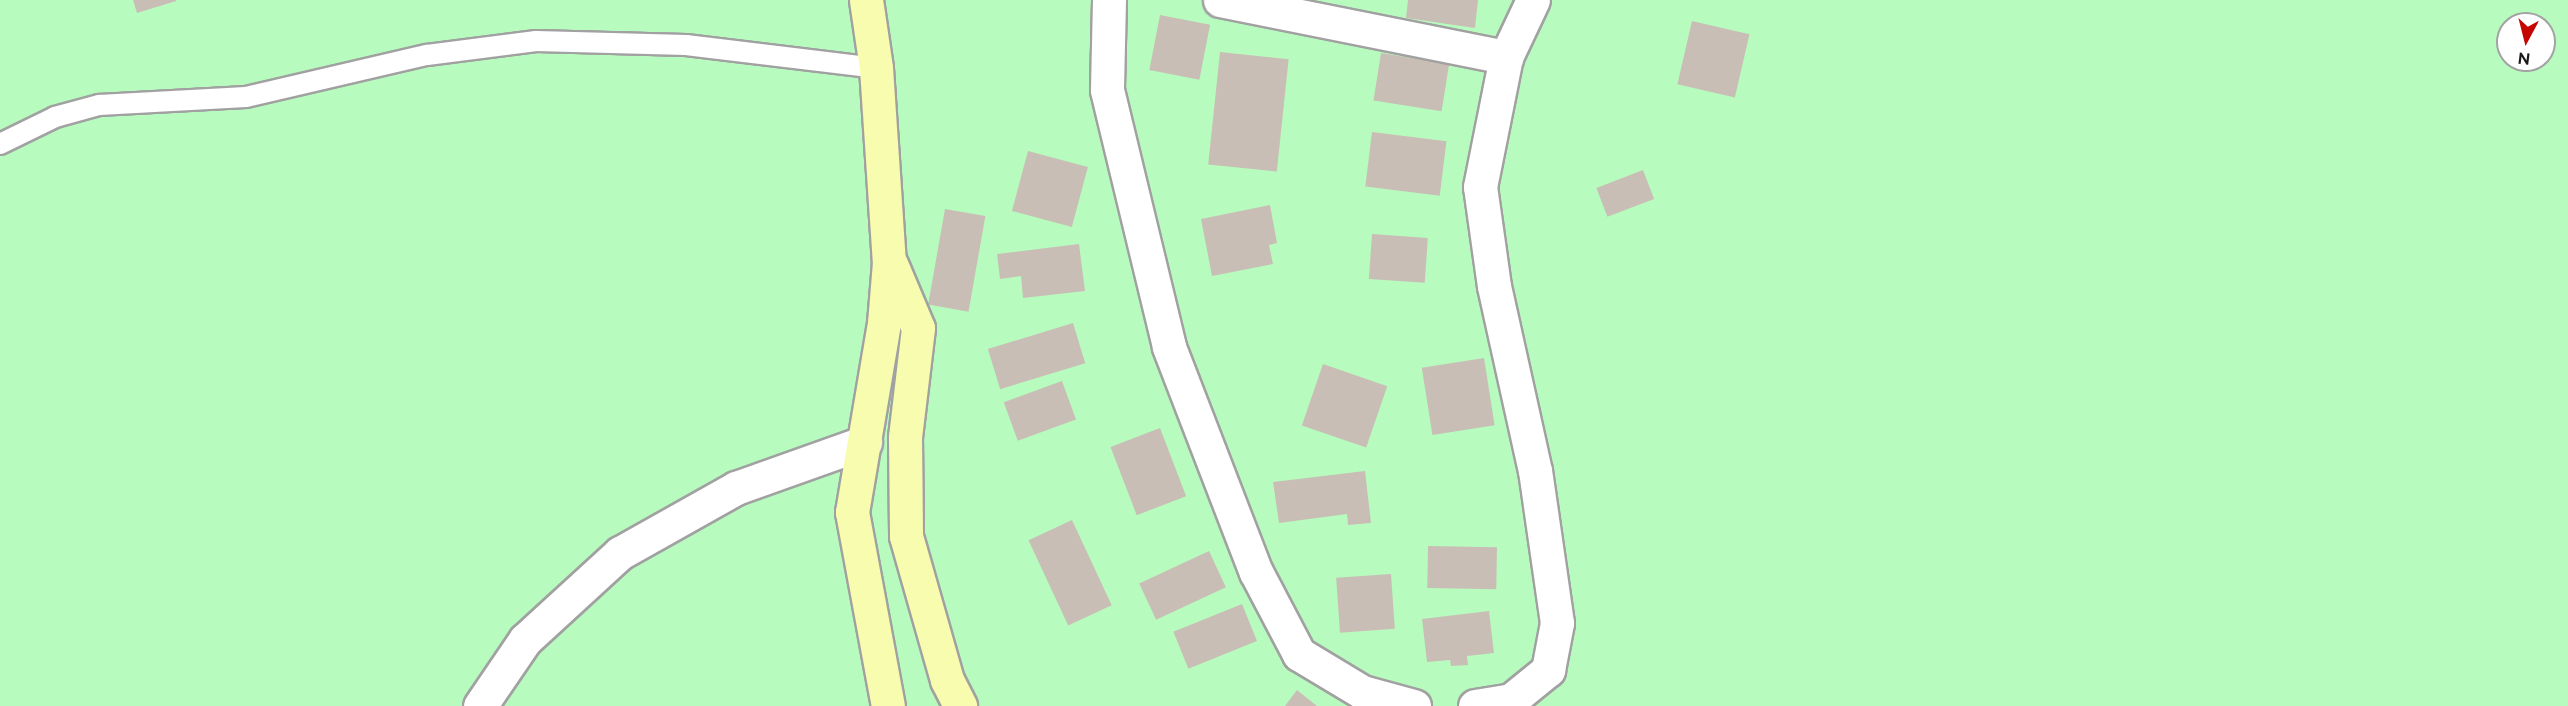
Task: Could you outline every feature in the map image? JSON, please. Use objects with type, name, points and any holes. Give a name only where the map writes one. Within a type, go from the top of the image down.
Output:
[{"type":"main road","points":[[866,0],[876,68],[890,262],[884,323],[852,512],[888,706]]},
{"type":"main road","points":[[890,262],[918,328],[905,437],[906,536],[947,680],[960,706]]},
{"type":"street","points":[[1109,0],[1107,90],[1169,347],[1256,572],[1299,654],[1362,692],[1414,706]]},
{"type":"street","points":[[1220,0],[1506,57]]},
{"type":"street","points":[[1475,706],[1511,700],[1548,670],[1557,623],[1535,471],[1494,286],[1480,187],[1506,57],[1533,0]]},
{"type":"street","points":[[480,706],[525,640],[620,553],[736,488],[865,442]]},
{"type":"lane","points":[[0,144],[55,117],[99,105],[246,98],[427,56],[536,41],[686,45],[876,68]]},
{"type":"green space","points":[[0,0],[2568,0],[2568,706],[0,706]]},
{"type":"building","points":[[133,0],[176,0],[176,1],[137,13]]},
{"type":"building","points":[[1408,0],[1478,0],[1475,28],[1406,18]]},
{"type":"building","points":[[1160,15],[1210,25],[1199,80],[1149,70]]},
{"type":"building","points":[[1692,21],[1749,34],[1735,98],[1677,84]]},
{"type":"building","points":[[1220,52],[1289,59],[1277,172],[1208,164]]},
{"type":"building","points":[[1381,53],[1449,64],[1442,111],[1373,100]]},
{"type":"building","points":[[1372,132],[1446,141],[1440,196],[1365,187]]},
{"type":"building","points":[[1028,151],[1088,167],[1072,227],[1012,211]]},
{"type":"building","points":[[1643,170],[1654,199],[1607,217],[1596,188]]},
{"type":"building","points":[[1270,205],[1277,243],[1269,245],[1273,264],[1212,276],[1201,219]]},
{"type":"building","points":[[945,209],[985,216],[969,312],[928,305]]},
{"type":"building","points":[[1372,234],[1428,238],[1425,283],[1369,279]]},
{"type":"building","points":[[1079,244],[1085,291],[1023,298],[1021,276],[1000,279],[997,254]]},
{"type":"building","points":[[1073,323],[1085,363],[1000,389],[988,349]]},
{"type":"building","points":[[1484,358],[1495,425],[1432,435],[1422,368]]},
{"type":"building","points":[[1323,364],[1387,386],[1366,448],[1302,425]]},
{"type":"building","points":[[1062,381],[1076,420],[1018,441],[1004,402]]},
{"type":"building","points":[[1160,428],[1186,496],[1137,515],[1111,447]]},
{"type":"building","points":[[1365,471],[1371,523],[1348,525],[1347,514],[1279,523],[1273,482]]},
{"type":"building","points":[[1072,520],[1112,605],[1068,625],[1028,540]]},
{"type":"building","points":[[1428,546],[1497,547],[1496,589],[1427,588]]},
{"type":"building","points":[[1209,551],[1226,587],[1156,620],[1139,584]]},
{"type":"building","points":[[1391,574],[1395,629],[1340,633],[1336,578]]},
{"type":"building","points":[[1242,604],[1257,641],[1188,669],[1173,632]]},
{"type":"building","points":[[1489,611],[1494,653],[1467,656],[1468,665],[1451,666],[1450,660],[1427,662],[1422,619]]},
{"type":"building","points":[[1297,690],[1317,706],[1285,706]]}]
